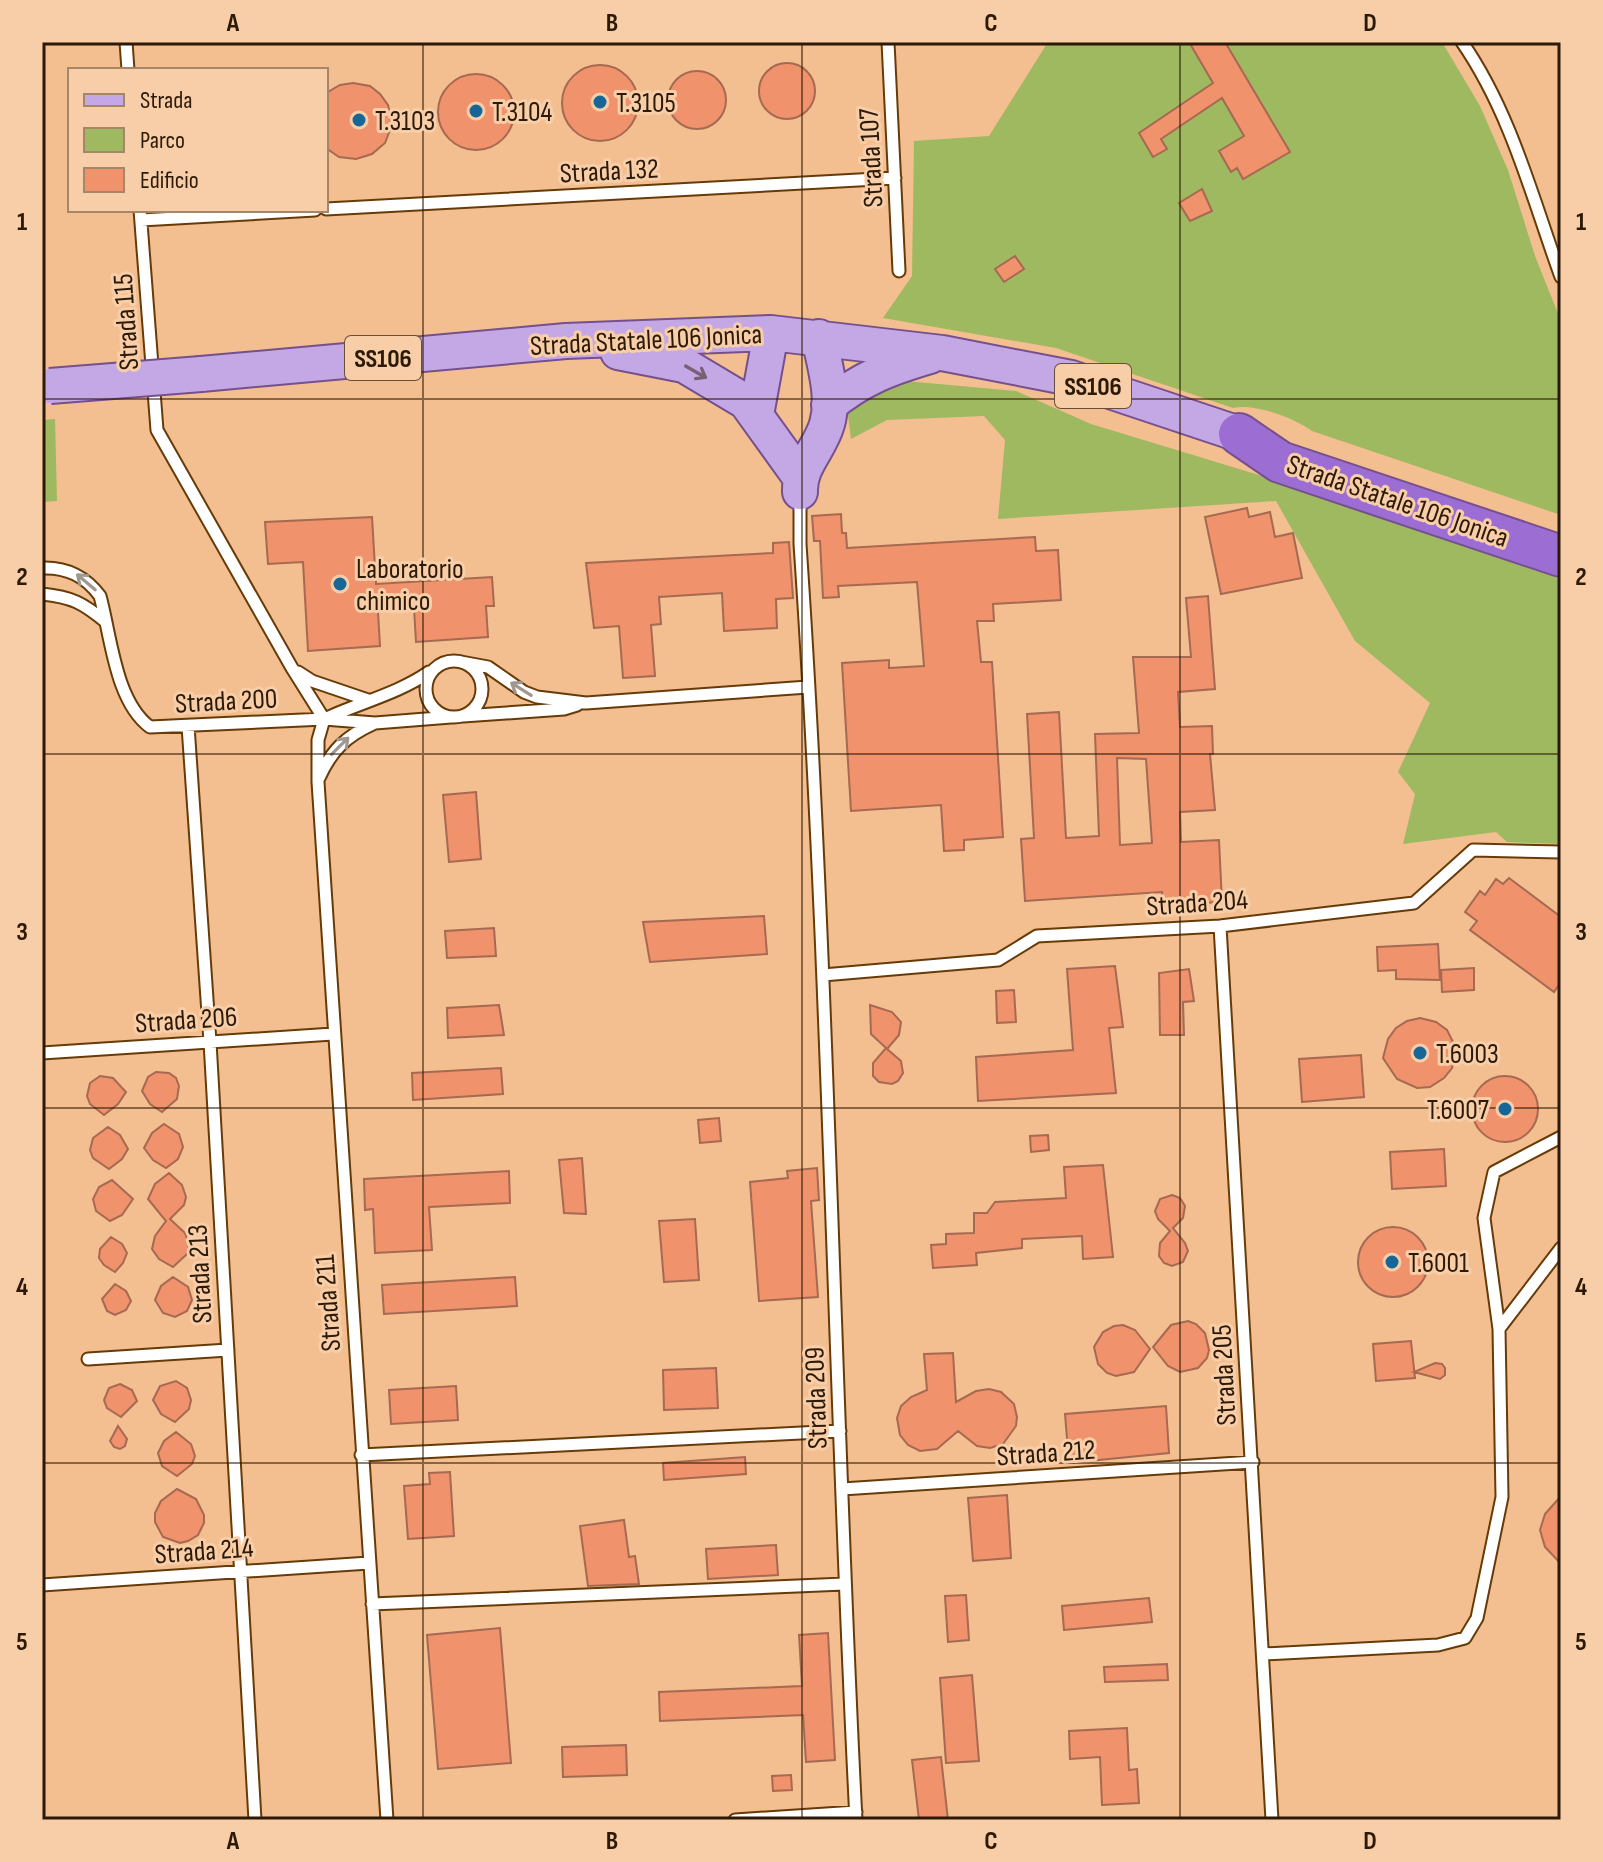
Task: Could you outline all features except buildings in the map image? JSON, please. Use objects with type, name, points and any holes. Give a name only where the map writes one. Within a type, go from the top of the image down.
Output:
[{"type":"highway","name":"Strada Statale 106 Jonica","points":[[1239,434],[1289,441],[1561,528]]},
{"type":"highway","name":"Strada Statale 106 Jonica","points":[[1239,434],[1280,462],[1561,556]]},
{"type":"main road","name":"Strada Statale 106 Jonica","points":[[46,386],[566,341],[771,333],[942,353],[1071,378],[1239,434]]},
{"type":"main road","points":[[756,415],[771,333]]},
{"type":"main road","points":[[800,484],[828,423],[828,381],[819,337]]},
{"type":"main road","points":[[566,341],[684,365],[746,402],[800,484]]},
{"type":"main road","points":[[829,405],[853,385],[879,373],[942,353]]},
{"type":"lane","points":[[126,42],[128,68]]},
{"type":"lane","name":"Strada 107","points":[[888,42],[899,271]]},
{"type":"lane","points":[[1462,42],[1478,64],[1515,140],[1561,277]]},
{"type":"lane","name":"Strada 132","points":[[328,209],[895,178]]},
{"type":"lane","points":[[141,215],[245,212]]},
{"type":"lane","name":"Strada 115","points":[[141,215],[157,430],[292,668]]},
{"type":"lane","name":"Strada 209","points":[[800,484],[800,544],[823,975],[844,1584],[856,1816]]},
{"type":"lane","name":"Strada 200","points":[[42,568],[67,570],[92,585],[100,596],[123,686],[140,719],[150,727],[324,719]]},
{"type":"lane","points":[[42,594],[66,596],[85,604],[106,622]]},
{"type":"lane","points":[[324,719],[409,686],[443,663],[461,662],[488,667],[524,692],[537,697],[586,703],[808,687]]},
{"type":"lane","points":[[436,668],[429,675],[426,693],[435,709],[456,716],[475,706],[482,689],[476,672],[461,662]]},
{"type":"lane","points":[[292,668],[312,681],[368,700]]},
{"type":"lane","points":[[292,668],[324,719]]},
{"type":"lane","points":[[324,719],[375,723],[564,709],[586,703]]},
{"type":"lane","name":"Strada 211","points":[[324,719],[318,740],[318,782],[387,1820]]},
{"type":"lane","points":[[318,782],[332,752],[342,742],[375,723]]},
{"type":"lane","name":"Strada 213","points":[[188,726],[210,1042],[255,1820]]},
{"type":"lane","name":"Strada 204","points":[[823,975],[998,960],[1037,936],[1220,926],[1414,903],[1473,850],[1561,852]]},
{"type":"lane","name":"Strada 205","points":[[1220,926],[1272,1820]]},
{"type":"lane","name":"Strada 206","points":[[42,1053],[333,1034]]},
{"type":"lane","points":[[1264,1654],[1438,1645],[1465,1638],[1477,1618],[1502,1497],[1499,1329],[1484,1218],[1494,1172],[1561,1137]]},
{"type":"lane","points":[[1499,1329],[1561,1248]]},
{"type":"lane","points":[[88,1359],[228,1350]]},
{"type":"lane","points":[[361,1455],[840,1431]]},
{"type":"lane","name":"Strada 212","points":[[842,1489],[1253,1462]]},
{"type":"lane","name":"Strada 214","points":[[42,1585],[369,1563]]},
{"type":"lane","points":[[372,1604],[844,1584]]},
{"type":"lane","points":[[735,1820],[856,1816]]},
{"type":"green space","points":[[1048,42],[1442,42],[1480,106],[1508,170],[1535,256],[1561,321],[1561,515],[1312,431],[1274,413],[1233,408],[1056,348],[883,318],[912,276],[914,141],[989,136]]},
{"type":"green space","points":[[894,380],[1016,391],[1091,424],[1334,498],[1561,575],[1561,844],[1507,842],[1496,832],[1403,844],[1415,794],[1398,772],[1430,703],[1355,641],[1276,501],[998,519],[1005,440],[984,416],[887,420],[851,439],[847,407]]},
{"type":"green space","points":[[55,419],[57,501],[42,502],[42,420]]},
{"type":"place","name":"T.3105","points":[[600,102]]},
{"type":"place","name":"T.3104","points":[[476,111]]},
{"type":"place","name":"T.3103","points":[[359,120]]},
{"type":"place","name":"Laboratorio chimico","points":[[340,584]]},
{"type":"place","name":"T.6003","points":[[1420,1053]]},
{"type":"place","name":"T.6007","points":[[1505,1109]]},
{"type":"place","name":"T.6001","points":[[1392,1262]]}]
